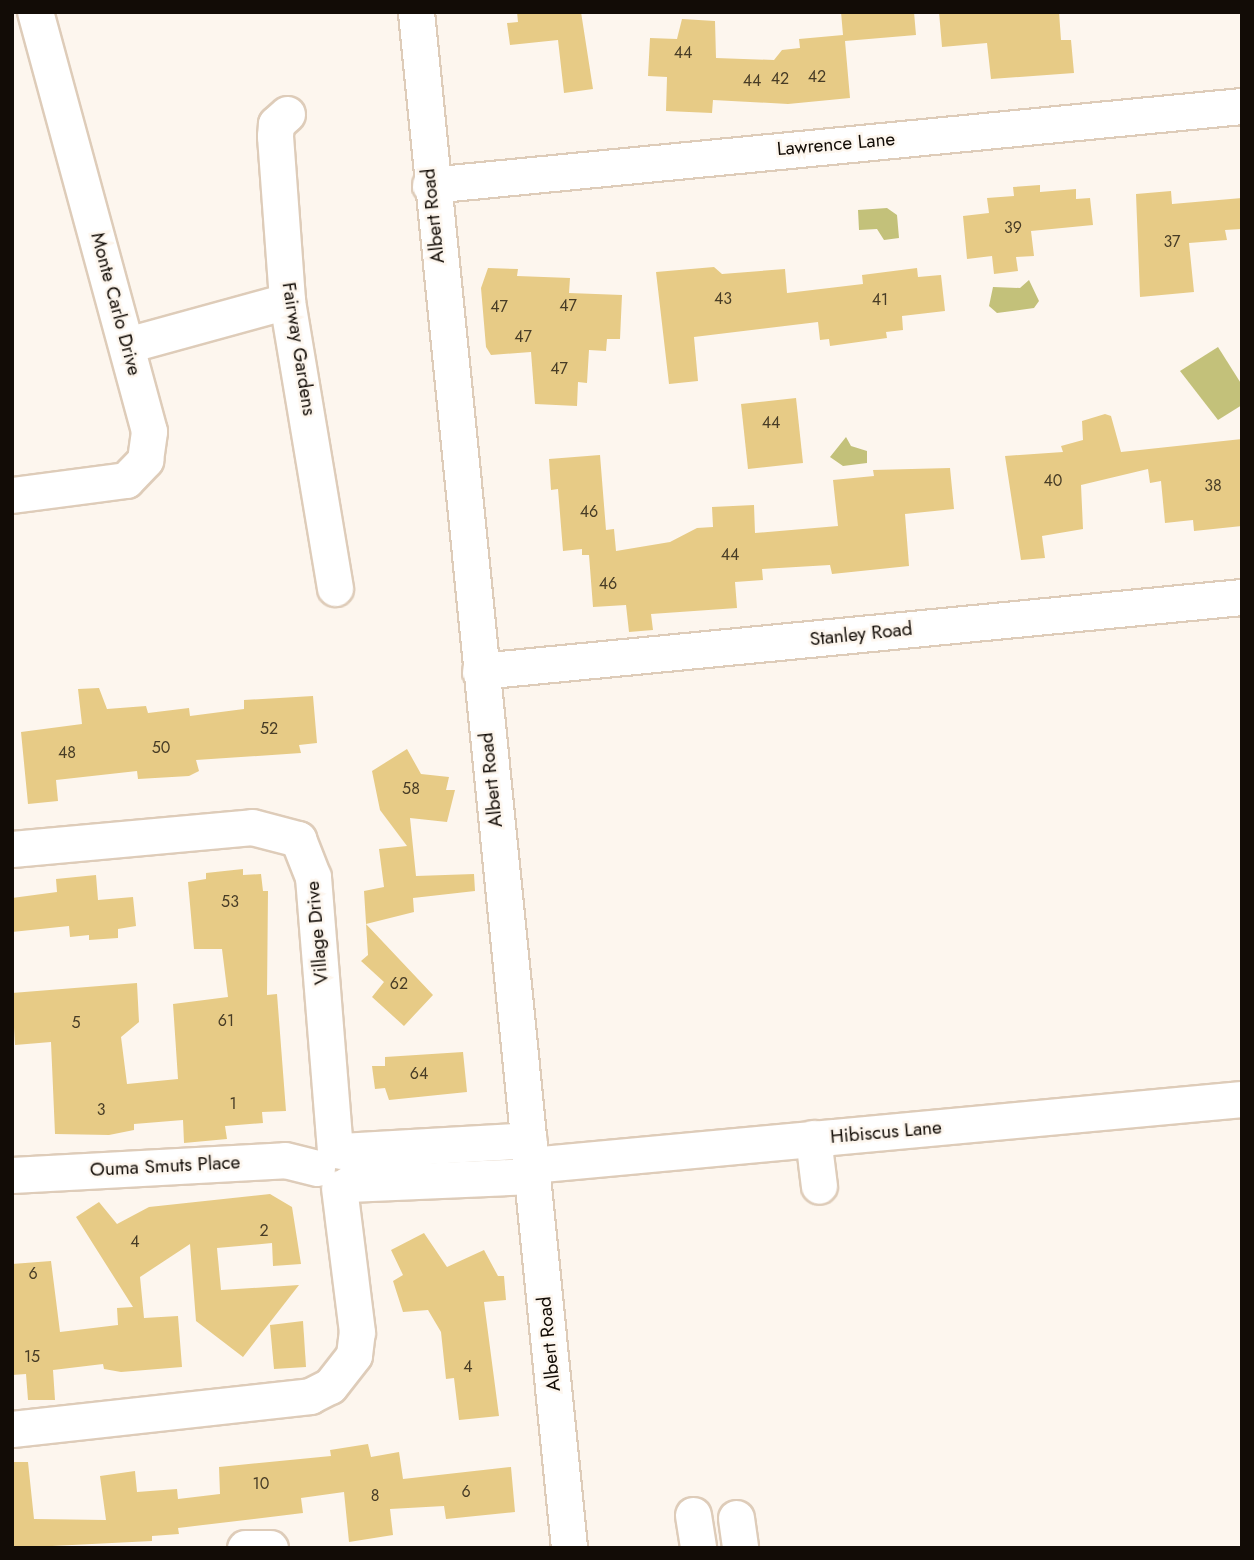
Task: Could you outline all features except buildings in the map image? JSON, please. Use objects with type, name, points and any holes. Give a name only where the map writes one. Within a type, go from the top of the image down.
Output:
[{"type":"street","name":"Monte Carlo Drive","points":[[12,495],[116,484],[145,460],[149,432],[35,12]]},
{"type":"street","name":"Albert Road","points":[[416,12],[430,186],[569,1548]]},
{"type":"street","name":"Lawrence Lane","points":[[430,186],[740,153],[1242,106]]},
{"type":"street","name":"Fairway Gardens","points":[[287,114],[276,124],[275,136],[287,300],[335,588]]},
{"type":"street","points":[[127,345],[287,300]]},
{"type":"street","name":"Stanley Road","points":[[480,671],[1242,597]]},
{"type":"street","name":"Village Drive","points":[[12,849],[252,827],[298,839],[313,877],[336,1168],[357,1332],[354,1355],[330,1386],[310,1396],[12,1429]]},
{"type":"street","name":"Hibiscus Lane","points":[[336,1168],[531,1161],[1242,1100]]},
{"type":"street","points":[[813,1138],[819,1186]]},
{"type":"street","name":"Ouma Smuts Place","points":[[12,1175],[285,1160],[336,1168]]},
{"type":"street","points":[[245,1548],[270,1548]]},
{"type":"shaded area","points":[[887,208],[897,215],[899,238],[884,240],[877,229],[859,230],[858,210]]},
{"type":"shaded area","points":[[1029,280],[1039,301],[1034,308],[997,313],[989,306],[993,287],[1020,288]]},
{"type":"shaded area","points":[[1218,347],[1242,385],[1242,405],[1218,420],[1180,371]]},
{"type":"shaded area","points":[[846,437],[851,446],[867,451],[867,463],[843,466],[830,457]]}]
